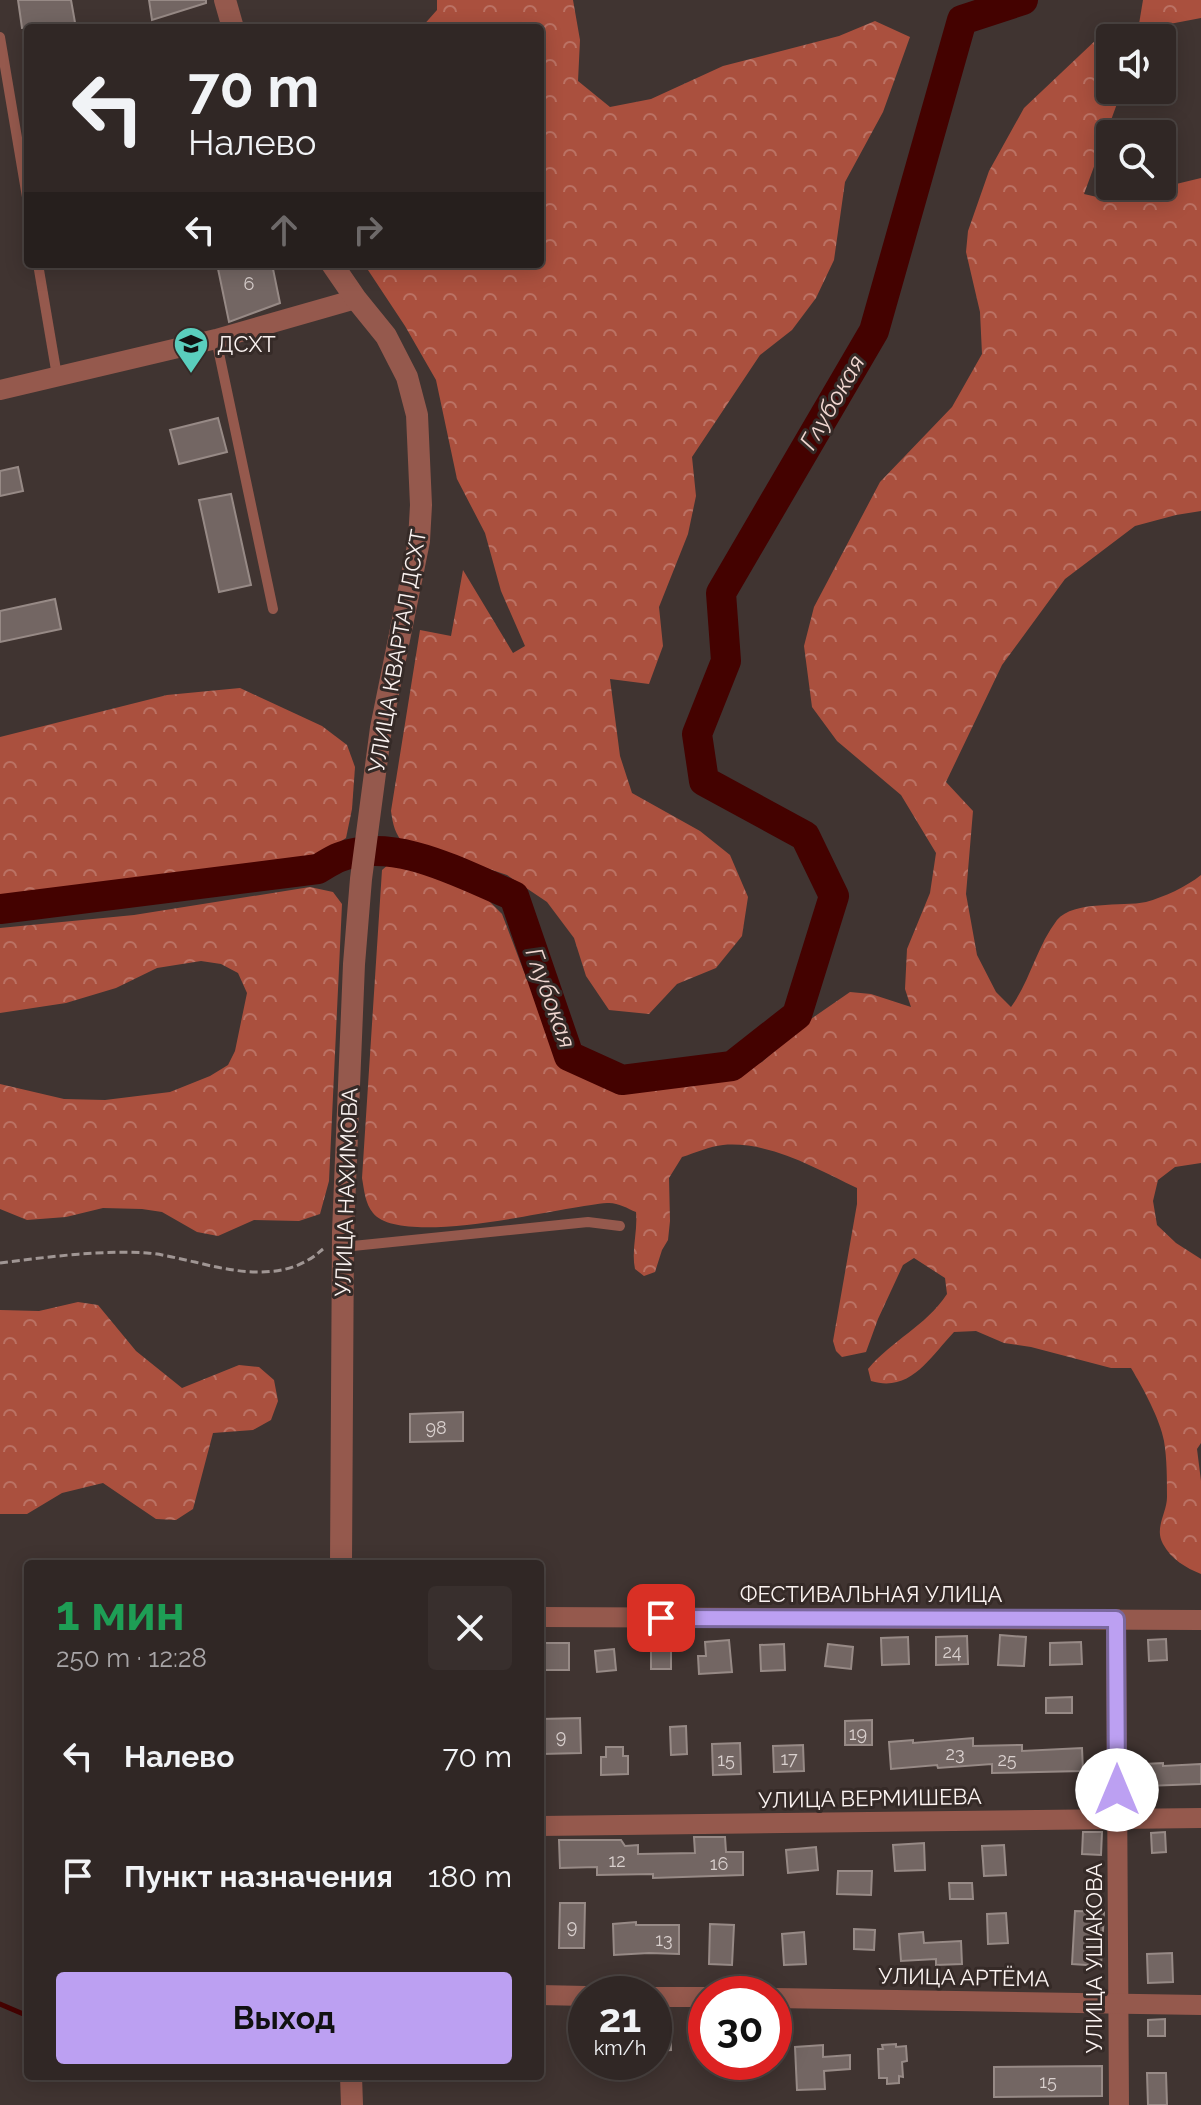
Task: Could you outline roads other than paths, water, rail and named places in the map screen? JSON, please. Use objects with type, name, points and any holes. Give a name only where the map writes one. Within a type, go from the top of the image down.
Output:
[{"type":"street","points":[[225,0],[232,24]]},
{"type":"street","name":"УЛИЦА КВАРТАЛ ДСХТ","points":[[335,268],[386,336],[407,377],[417,415],[421,525],[381,728],[368,821]]},
{"type":"street","points":[[0,390],[216,339],[356,299]]},
{"type":"street","name":"УЛИЦА НАХИМОВА","points":[[341,1560],[343,1247],[354,964],[368,821]]},
{"type":"street","name":"ФЕСТИВАЛЬНАЯ УЛИЦА","points":[[544,1617],[1201,1620]]},
{"type":"street","name":"УЛИЦА УШАКОВА","points":[[1116,1619],[1119,2105]]},
{"type":"street","name":"УЛИЦА ВЕРМИШЕВА","points":[[544,1826],[1201,1818]]},
{"type":"street","points":[[544,1995],[568,1996]]},
{"type":"street","name":"УЛИЦА АРТЁМА","points":[[792,1998],[1201,2005]]},
{"type":"street","points":[[351,2080],[352,2105]]},
{"type":"lane","points":[[0,37],[24,179]]},
{"type":"lane","points":[[39,268],[57,376]]},
{"type":"lane","points":[[216,339],[273,609]]},
{"type":"lane","points":[[343,1247],[573,1223],[620,1226]]},
{"type":"waterway","name":"Глубокая","points":[[0,909],[318,869],[340,857],[384,851],[429,861],[514,896],[569,1056],[622,1080],[732,1066],[797,1015],[834,896],[805,836],[704,781],[697,734],[726,661],[721,593],[874,331],[962,20],[1023,0]]},
{"type":"waterway","points":[[0,2004],[24,2014]]},
{"type":"place","name":"ДСХТ","points":[[191,375]]}]
